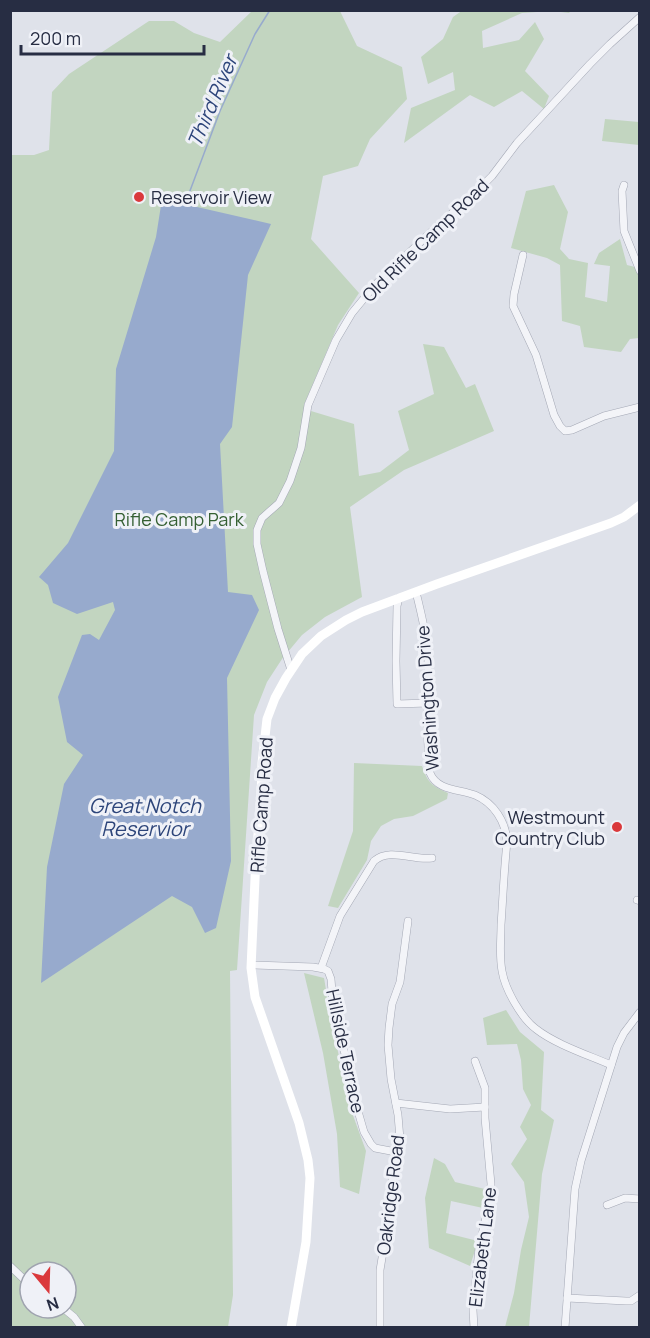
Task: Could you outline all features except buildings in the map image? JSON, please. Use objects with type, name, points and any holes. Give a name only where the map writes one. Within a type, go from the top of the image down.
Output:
[{"type":"street","name":"Old Rifle Camp Road","points":[[291,670],[263,571],[257,544],[257,530],[262,518],[279,503],[290,481],[301,448],[308,405],[336,340],[352,313],[375,285],[492,176],[518,143],[592,62],[639,17]]},
{"type":"street","points":[[624,185],[622,191],[624,231],[639,271]]},
{"type":"street","points":[[523,255],[513,306],[535,354],[554,415],[560,426],[565,431],[572,430],[604,416],[639,407]]},
{"type":"street","name":"Rifle Camp Road","points":[[291,1328],[306,1242],[310,1178],[299,1123],[255,997],[251,965],[265,734],[267,719],[275,698],[291,670],[312,645],[333,628],[362,612],[611,523],[624,517],[639,505]]},
{"type":"street","name":"Washington Drive","points":[[416,592],[427,643],[429,764],[432,778],[443,786],[475,795],[484,800],[497,812],[505,827],[507,843],[500,954],[502,974],[514,1001],[532,1026],[545,1035],[611,1065]]},
{"type":"street","points":[[399,598],[396,661],[398,704],[428,703]]},
{"type":"street","points":[[321,968],[340,916],[374,861],[387,854],[422,859],[432,858]]},
{"type":"street","name":"Oakridge Road","points":[[380,1327],[380,1270],[396,1152],[400,1139],[389,1056],[389,1028],[392,1004],[400,982],[408,921]]},
{"type":"street","name":"Hillside Terrace","points":[[251,965],[321,968],[328,971],[337,1027],[364,1132],[375,1148],[396,1152]]},
{"type":"street","points":[[565,1328],[575,1189],[581,1161],[620,1040],[639,1012]]},
{"type":"street","name":"Elizabeth Lane","points":[[474,1328],[473,1310],[479,1248],[490,1200],[491,1184],[485,1088],[475,1061]]},
{"type":"street","points":[[396,1103],[450,1109],[485,1107]]},
{"type":"street","points":[[607,1205],[625,1198],[639,1198]]},
{"type":"street","points":[[567,1298],[631,1301],[639,1295]]},
{"type":"green space","points":[[463,10],[567,10],[570,13],[552,11],[522,13],[482,31],[483,48],[519,40],[535,22],[544,39],[525,71],[549,96],[544,109],[522,91],[494,107],[470,95],[404,143],[411,108],[455,90],[453,72],[428,84],[421,57],[443,39],[453,17]]},
{"type":"green space","name":"Rifle Camp Park","points":[[252,11],[340,11],[357,46],[402,67],[407,99],[370,139],[358,166],[323,176],[311,239],[359,293],[338,325],[304,405],[311,411],[354,424],[359,476],[380,472],[409,450],[398,411],[434,394],[423,344],[444,347],[466,388],[475,384],[494,431],[404,470],[350,507],[362,597],[325,617],[302,635],[267,682],[254,715],[237,970],[230,971],[233,1295],[228,1327],[11,1327],[10,155],[34,155],[49,150],[52,92],[69,74],[149,21],[174,21],[194,33],[220,42]]},
{"type":"green space","points":[[605,119],[639,122],[639,145],[602,141]]},
{"type":"green space","points":[[554,185],[568,212],[560,249],[569,259],[588,263],[585,297],[607,302],[610,266],[594,264],[599,253],[620,239],[627,265],[639,268],[639,338],[630,339],[621,352],[584,347],[580,326],[562,321],[560,265],[547,258],[511,248],[526,191]]},
{"type":"green space","points":[[354,763],[422,766],[431,783],[448,793],[447,799],[413,816],[394,819],[381,826],[371,841],[367,860],[338,908],[328,906],[353,831]]},
{"type":"green space","points":[[304,973],[324,978],[351,1110],[366,1151],[359,1194],[340,1187],[337,1134],[323,1053]]},
{"type":"green space","points":[[506,1010],[520,1032],[544,1052],[541,1110],[554,1120],[542,1174],[529,1327],[505,1327],[529,1217],[524,1182],[511,1164],[527,1139],[520,1127],[531,1105],[523,1089],[521,1060],[517,1044],[487,1045],[483,1018]]},
{"type":"green space","points":[[434,1158],[445,1164],[455,1182],[485,1189],[483,1208],[451,1201],[446,1233],[478,1241],[470,1266],[429,1248],[425,1198]]},
{"type":"water","name":"Great Notch Reservior","points":[[162,199],[271,224],[248,275],[232,427],[220,444],[228,592],[252,595],[259,610],[227,678],[231,861],[216,928],[205,933],[192,907],[172,896],[41,983],[47,867],[64,784],[83,755],[67,742],[58,697],[82,635],[90,634],[99,640],[115,610],[113,602],[77,614],[53,603],[48,585],[39,577],[68,543],[114,451],[116,369],[156,237]]},
{"type":"waterway","name":"Third River","points":[[185,204],[220,111],[255,34],[270,10]]},
{"type":"place","name":"Reservoir View","points":[[139,197]]},
{"type":"place","name":"Westmount Country Club","points":[[617,827]]}]
